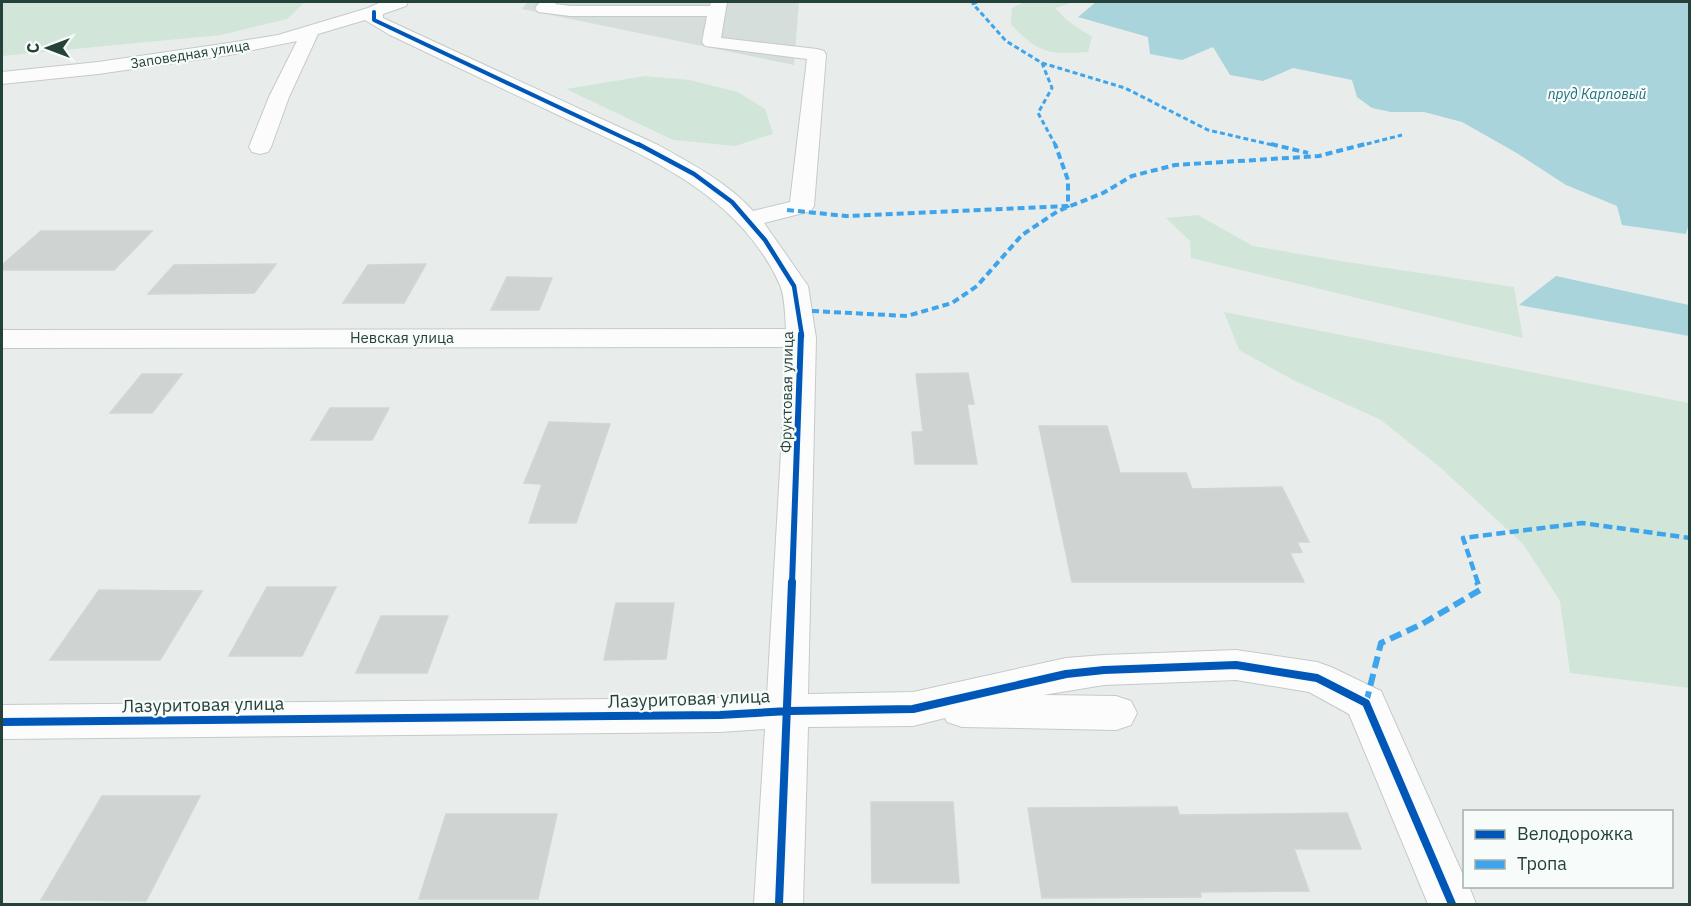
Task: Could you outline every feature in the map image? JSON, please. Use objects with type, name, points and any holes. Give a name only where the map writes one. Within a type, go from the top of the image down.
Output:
[{"type":"street","points":[[548,2],[544,8],[570,11],[718,6],[711,42],[817,55],[802,206],[748,220]]},
{"type":"street","name":"Фруктовая улица","points":[[387,7],[374,20],[650,150],[694,174],[732,202],[765,240],[794,286],[802,338],[789,711],[779,904]]},
{"type":"street","name":"Заповедная улица","points":[[2,78],[98,68],[280,40],[387,7]]},
{"type":"street","points":[[260,147],[279,97],[311,30]]},
{"type":"street","name":"Невская улица","points":[[2,339],[802,338]]},
{"type":"street","name":"Лазуритовая улица","points":[[2,722],[720,716],[789,711],[913,709],[1066,674],[1104,670],[1236,665],[1317,678],[1366,703],[1452,904]]},
{"type":"street","points":[[913,709],[1116,714]]},
{"type":"shaded area","points":[[527,2],[799,2],[794,65],[522,9]]},
{"type":"green space","points":[[2,2],[305,2],[287,19],[221,35],[2,56]]},
{"type":"green space","points":[[1024,2],[1074,2],[1055,8],[1068,21],[1092,37],[1088,52],[1064,53],[1045,50],[1020,34],[1011,24],[1012,8]]},
{"type":"green space","points":[[645,76],[690,80],[738,92],[765,109],[773,134],[735,146],[673,140],[566,89]]},
{"type":"green space","points":[[1198,215],[1253,246],[1514,287],[1523,338],[1191,258],[1190,241],[1166,218]]},
{"type":"green space","points":[[1224,312],[1689,403],[1689,688],[1570,673],[1560,601],[1523,544],[1442,469],[1381,420],[1295,381],[1239,350]]},
{"type":"water","name":"пруд Карповый","points":[[1096,2],[1689,2],[1690,219],[1686,234],[1622,225],[1617,206],[1566,185],[1515,152],[1462,122],[1424,112],[1391,112],[1372,108],[1357,97],[1352,80],[1293,68],[1263,81],[1230,75],[1213,47],[1182,60],[1150,54],[1148,37],[1078,17]]},
{"type":"water","points":[[1556,276],[1689,305],[1689,336],[1519,305]]},
{"type":"building","points":[[41,231],[152,231],[114,270],[2,270],[2,265]]},
{"type":"building","points":[[276,264],[254,293],[148,294],[174,265]]},
{"type":"building","points":[[426,264],[404,303],[343,303],[368,265]]},
{"type":"building","points":[[507,277],[552,278],[539,310],[491,310]]},
{"type":"building","points":[[968,373],[974,404],[967,404],[977,464],[915,464],[912,432],[923,432],[916,374]]},
{"type":"building","points":[[142,374],[182,374],[152,413],[110,413]]},
{"type":"building","points":[[330,408],[389,408],[372,440],[311,440]]},
{"type":"building","points":[[549,422],[610,424],[576,523],[529,523],[542,484],[524,483]]},
{"type":"building","points":[[1039,426],[1107,426],[1120,473],[1186,473],[1192,489],[1282,487],[1309,542],[1297,542],[1302,552],[1290,553],[1304,582],[1072,582]]},
{"type":"building","points":[[267,587],[336,587],[302,656],[229,656]]},
{"type":"building","points":[[99,590],[202,591],[160,660],[50,660]]},
{"type":"building","points":[[616,603],[674,603],[666,659],[604,660]]},
{"type":"building","points":[[381,616],[448,616],[427,673],[356,673]]},
{"type":"building","points":[[102,796],[200,796],[146,901],[41,900]]},
{"type":"building","points":[[871,802],[953,802],[959,883],[872,883]]},
{"type":"building","points":[[1177,807],[1179,815],[1347,813],[1361,849],[1294,849],[1309,891],[1200,892],[1201,897],[1042,898],[1028,808]]},
{"type":"building","points":[[446,814],[557,814],[538,899],[419,899]]},
{"type":"marked path","points":[[787,210],[846,216],[1068,206],[1068,180],[1065,168],[1038,113],[1052,88],[1042,63],[1006,41],[973,4],[977,2]]},
{"type":"marked path","points":[[1042,63],[1125,88],[1208,130],[1308,153]]},
{"type":"marked path","points":[[812,311],[907,316],[952,303],[977,286],[1022,235],[1058,211],[1103,193],[1132,176],[1175,165],[1319,156],[1402,135]]},
{"type":"marked path","points":[[1366,703],[1381,643],[1422,624],[1480,590],[1463,538],[1582,523],[1690,538]]},
{"type":"cycle path","points":[[374,12],[374,20],[650,150],[694,174],[732,202],[765,240],[794,286],[802,338],[779,904]]},
{"type":"cycle path","points":[[2,722],[720,715],[789,711],[913,709],[1066,674],[1104,670],[1236,665],[1317,678],[1366,703],[1452,904]]}]
